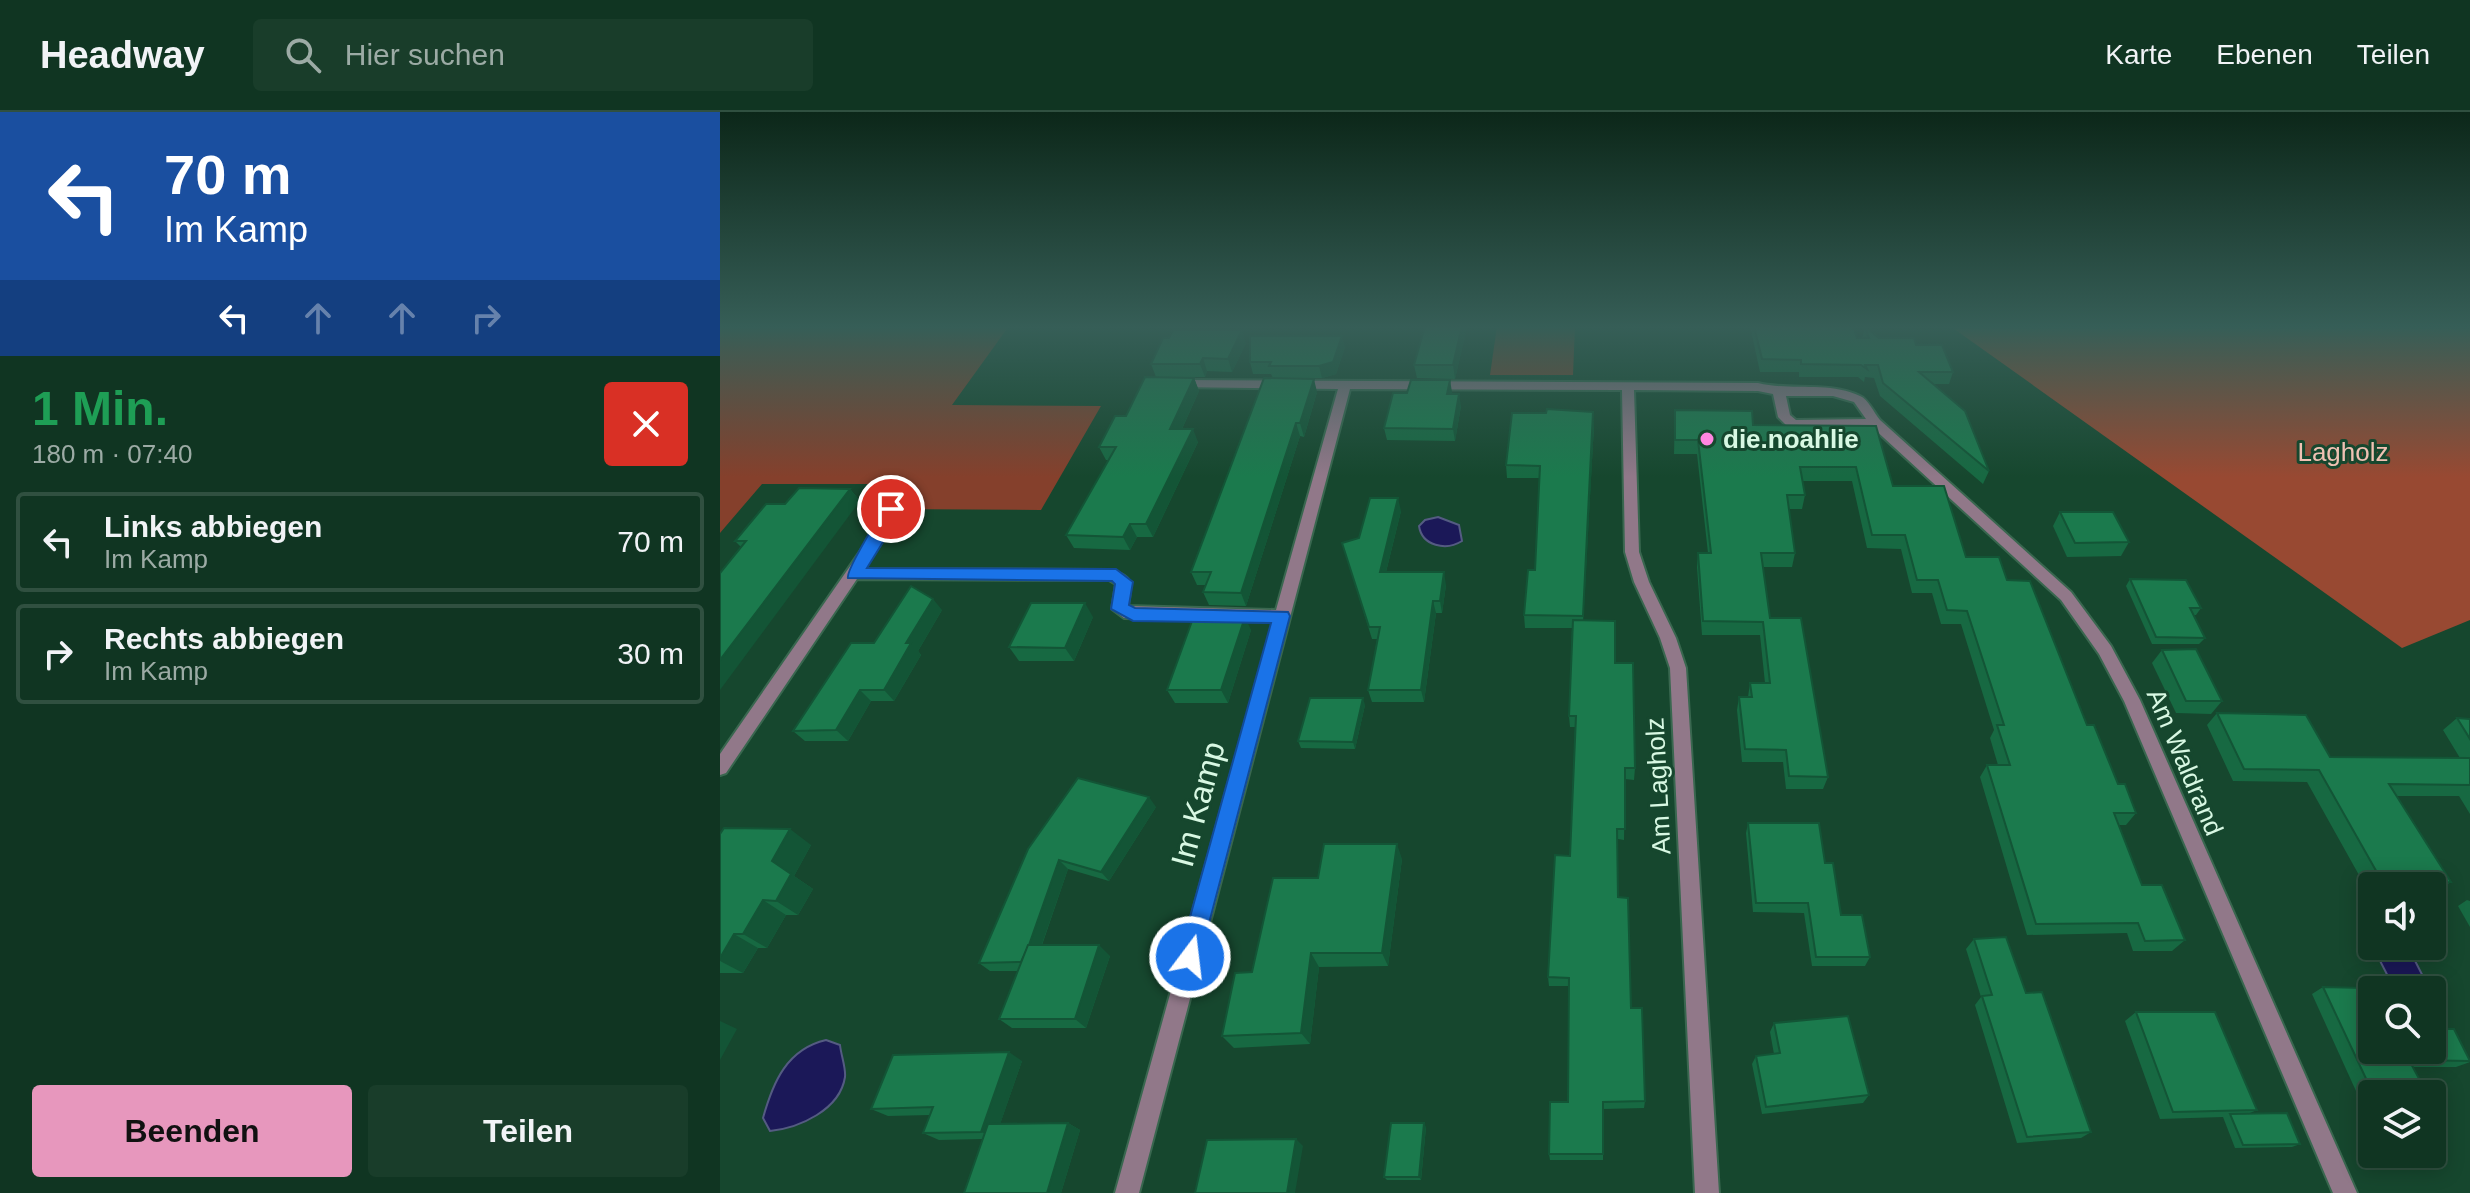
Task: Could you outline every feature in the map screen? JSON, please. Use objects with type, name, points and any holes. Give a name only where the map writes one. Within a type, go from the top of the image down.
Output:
[{"type":"street","points":[[1159,384],[1758,387],[1779,392],[1784,417],[1793,424],[1875,423]]},
{"type":"street","name":"Im Kamp","points":[[1127,1193],[1345,384]]},
{"type":"street","name":"Am Lagholz","points":[[1628,386],[1632,552],[1637,574],[1672,643],[1678,668],[1707,1193]]},
{"type":"street","name":"Am Waldrand","points":[[1779,392],[1833,392],[1858,399],[1875,423],[2066,596],[2105,650],[2132,700],[2345,1193]]},
{"type":"street","points":[[720,768],[854,574],[880,534],[891,509]]},
{"type":"street","points":[[854,574],[1116,575],[1124,582],[1120,609],[1133,615],[1281,616]]},
{"type":"shaded area","points":[[720,376],[973,376],[952,405],[1101,406],[1041,510],[882,509],[898,484],[762,484],[720,533]]},
{"type":"shaded area","points":[[1438,517],[1459,525],[1462,541],[1442,546],[1425,538],[1419,526],[1425,520]]},
{"type":"shaded area","points":[[2380,960],[2415,960],[2423,976],[2388,976]]},
{"type":"shaded area","points":[[826,1040],[840,1045],[845,1070],[842,1089],[827,1108],[816,1115],[793,1126],[770,1131],[763,1118],[777,1080],[801,1051]]},
{"type":"green space","name":"Lagholz","points":[[2021,376],[2470,376],[2470,620],[2402,648]]},
{"type":"building","points":[[1881,376],[1924,376],[1965,411],[1989,471],[1883,383]]},
{"type":"building","points":[[1145,377],[1194,378],[1170,429],[1193,429],[1146,524],[1130,524],[1123,537],[1066,535],[1116,447],[1099,447],[1115,416],[1126,416]]},
{"type":"building","points":[[1264,378],[1314,379],[1300,423],[1296,423],[1241,593],[1203,592],[1211,572],[1191,572]]},
{"type":"building","points":[[1411,380],[1450,380],[1447,394],[1459,394],[1453,429],[1384,428],[1393,393],[1407,393]]},
{"type":"building","points":[[1547,409],[1593,412],[1583,616],[1524,615],[1528,570],[1535,570],[1540,466],[1506,465],[1512,413],[1546,413]]},
{"type":"building","points":[[1675,410],[1752,411],[1753,425],[1876,426],[1893,486],[1944,486],[1966,557],[1999,557],[2007,580],[2030,581],[2087,725],[2094,725],[2118,784],[2125,784],[2136,813],[2114,813],[2142,885],[2162,885],[2185,940],[2145,941],[2138,923],[2036,924],[1987,765],[2010,765],[1997,725],[2004,725],[1967,611],[1947,610],[1938,580],[1917,580],[1905,535],[1872,535],[1856,467],[1800,467],[1805,495],[1787,495],[1795,553],[1761,553],[1770,618],[1801,618],[1828,777],[1789,776],[1786,750],[1745,749],[1739,697],[1752,697],[1750,683],[1770,683],[1763,622],[1703,621],[1698,553],[1711,553],[1698,440],[1675,440]]},
{"type":"building","points":[[799,488],[850,489],[720,660],[720,573],[746,541],[735,541],[766,504],[785,504]]},
{"type":"building","points":[[1370,498],[1398,498],[1380,572],[1444,572],[1440,601],[1433,601],[1421,690],[1368,690],[1380,627],[1369,627],[1342,543],[1359,538]]},
{"type":"building","points":[[2060,512],[2113,512],[2129,542],[2075,543]]},
{"type":"building","points":[[2130,579],[2186,580],[2201,608],[2190,608],[2205,638],[2156,637]]},
{"type":"building","points":[[911,586],[933,599],[906,643],[911,643],[884,690],[860,690],[836,730],[793,731],[851,643],[874,643]]},
{"type":"building","points":[[1031,603],[1085,603],[1065,648],[1009,647]]},
{"type":"building","points":[[1196,610],[1234,611],[1232,617],[1245,617],[1221,690],[1167,690]]},
{"type":"building","points":[[1573,620],[1615,621],[1615,663],[1633,663],[1635,768],[1625,768],[1625,829],[1617,829],[1618,897],[1628,898],[1631,1008],[1642,1008],[1645,1101],[1603,1102],[1603,1154],[1549,1154],[1550,1102],[1568,1102],[1569,978],[1548,977],[1555,855],[1570,856],[1576,716],[1569,716]]},
{"type":"building","points":[[2196,649],[2222,701],[2186,701],[2162,650]]},
{"type":"building","points":[[1310,698],[1363,698],[1353,742],[1298,741]]},
{"type":"building","points":[[2217,713],[2306,715],[2330,757],[2470,758],[2470,785],[2389,784],[2445,872],[2377,872],[2319,770],[2244,769]]},
{"type":"building","points":[[2457,718],[2470,719],[2470,739]]},
{"type":"building","points":[[1078,778],[1149,797],[1101,872],[1059,860],[1021,962],[979,963],[1028,849]]},
{"type":"building","points":[[1748,823],[1819,823],[1825,863],[1833,863],[1841,915],[1862,915],[1870,957],[1816,957],[1808,903],[1756,903]]},
{"type":"building","points":[[724,828],[790,829],[772,861],[791,874],[776,901],[763,900],[743,934],[734,934],[720,958],[720,834]]},
{"type":"building","points":[[1324,844],[1397,844],[1382,953],[1311,953],[1301,1033],[1222,1036],[1235,973],[1252,972],[1273,878],[1318,878]]},
{"type":"building","points":[[2006,937],[2026,993],[2042,992],[2091,1132],[2027,1137],[1982,996],[1992,995],[1974,939]]},
{"type":"building","points":[[1028,945],[1099,945],[1075,1019],[999,1019]]},
{"type":"building","points":[[2323,987],[2358,988],[2358,1062]]},
{"type":"building","points":[[2136,1012],[2215,1012],[2257,1110],[2173,1112]]},
{"type":"building","points":[[1848,1016],[1869,1095],[1766,1107],[1756,1056],[1780,1053],[1774,1023]]},
{"type":"building","points":[[2446,1029],[2454,1029],[2470,1061],[2446,1061]]},
{"type":"building","points":[[1009,1052],[981,1132],[923,1133],[933,1107],[871,1109],[893,1055]]},
{"type":"building","points":[[2359,1064],[2411,1064],[2420,1080],[2367,1080]]},
{"type":"building","points":[[2287,1113],[2300,1144],[2243,1145],[2230,1114]]},
{"type":"building","points":[[1068,1123],[1047,1193],[964,1193],[988,1124]]},
{"type":"building","points":[[1391,1123],[1424,1123],[1419,1177],[1384,1177]]},
{"type":"building","points":[[1296,1139],[1287,1193],[1195,1193],[1207,1140]]},
{"type":"place","name":"die.noahlie","points":[[1707,439]]},
{"type":"route","points":[[891,509],[880,534],[854,574],[1116,575],[1124,582],[1120,609],[1133,615],[1281,616],[1190,957]]}]
